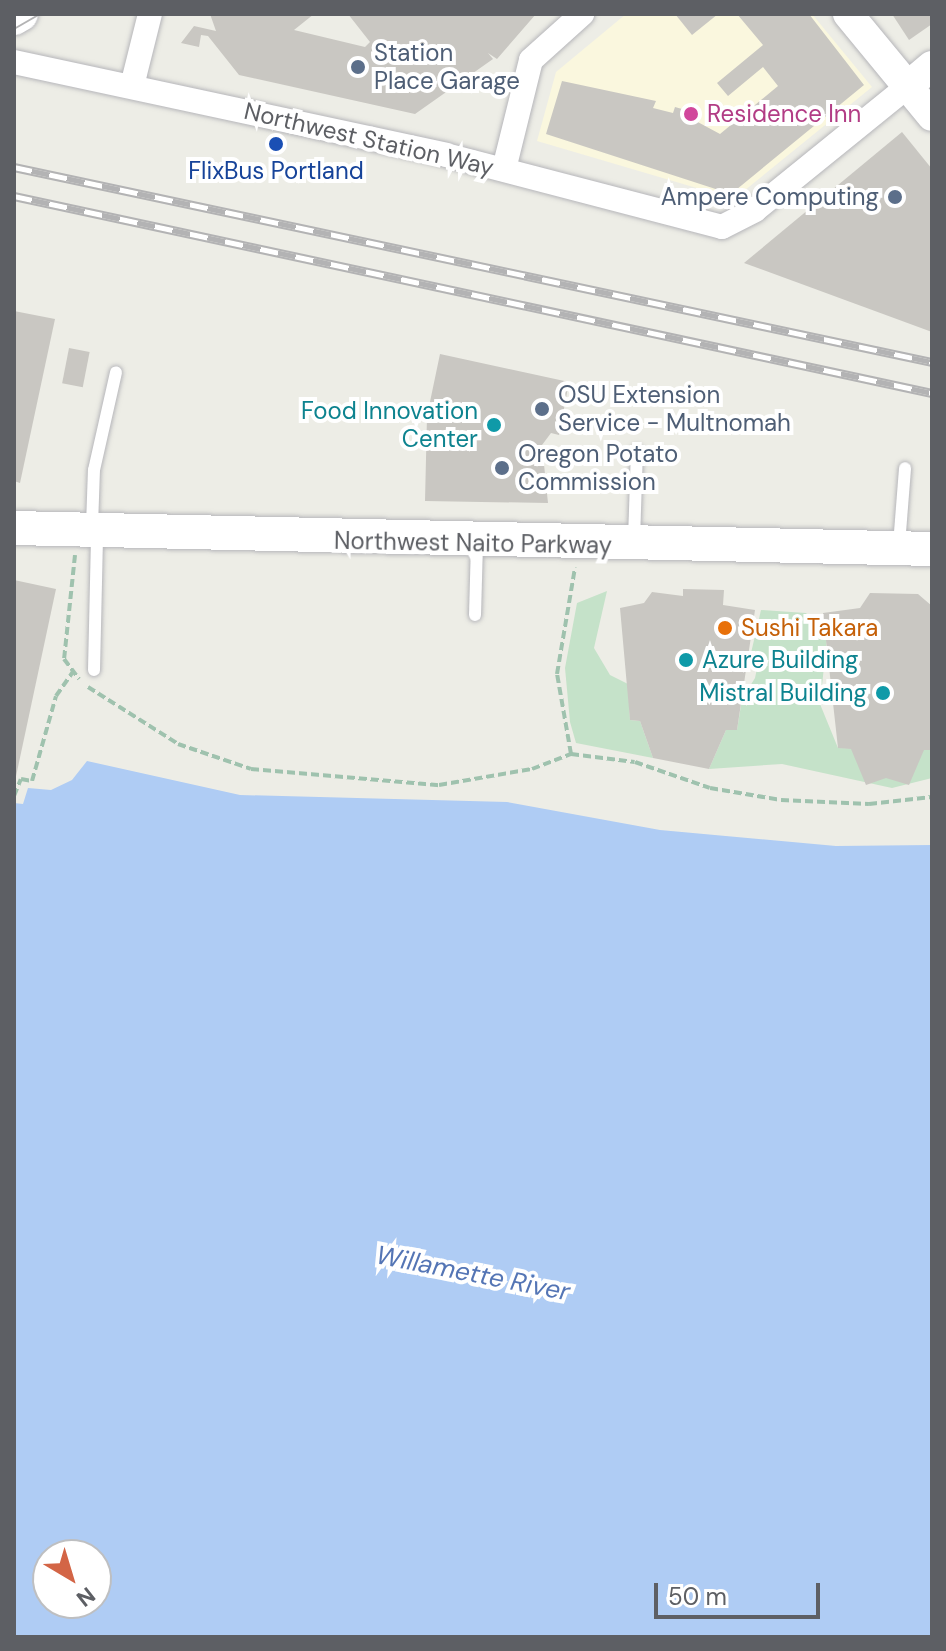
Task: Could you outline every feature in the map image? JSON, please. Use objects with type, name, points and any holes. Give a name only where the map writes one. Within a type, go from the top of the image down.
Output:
[{"type":"main road","points":[[14,18],[21,14]]},
{"type":"main road","name":"Northwest Naito Parkway","points":[[14,528],[88,533],[634,547],[916,548]]},
{"type":"street","points":[[132,86],[150,14]]},
{"type":"street","points":[[504,169],[531,60],[582,14]]},
{"type":"street","points":[[848,14],[932,116]]},
{"type":"street","name":"Northwest Station Way","points":[[14,62],[504,169],[722,227],[755,210],[908,86]]},
{"type":"street","points":[[908,86],[932,66]]},
{"type":"lane","points":[[94,670],[88,533],[94,470],[116,372]]},
{"type":"lane","points":[[634,547],[637,451]]},
{"type":"lane","points":[[905,468],[916,548]]},
{"type":"lane","points":[[475,615],[477,542]]},
{"type":"path","points":[[88,533],[72,611],[65,622],[64,659],[104,702],[178,744],[251,769],[439,785],[532,769],[571,754],[781,800],[869,804],[932,797]]},
{"type":"path","points":[[571,754],[557,674],[576,545]]},
{"type":"path","points":[[14,796],[21,779],[32,781],[56,696],[73,672]]},
{"type":"shaded area","name":"Residence Inn","points":[[626,14],[812,14],[872,87],[734,199],[537,141],[556,72]]},
{"type":"green space","points":[[607,591],[594,648],[610,675],[628,684],[630,720],[640,721],[653,758],[576,743],[570,722],[565,668],[577,603]]},
{"type":"green space","points":[[761,610],[806,613],[827,639],[820,704],[838,748],[932,750],[932,778],[892,788],[782,764],[709,769],[726,730],[737,730],[742,699],[755,678],[759,659],[751,653]]},
{"type":"water","name":"Willamette River","points":[[87,761],[240,795],[507,802],[660,830],[836,846],[932,845],[932,1637],[14,1637],[14,803],[23,804],[28,788],[51,790],[72,780]]},
{"type":"building","name":"Station Place Garage","points":[[210,14],[314,14],[294,30],[365,47],[370,42],[348,14],[536,14],[497,59],[488,53],[493,59],[415,114],[239,75],[208,36],[201,35],[199,47],[181,43],[194,26],[216,31]]},
{"type":"building","points":[[675,14],[718,14],[692,35]]},
{"type":"building","points":[[737,14],[809,14],[864,85],[731,194],[546,134],[562,81],[656,101],[653,108],[673,113],[675,107],[696,113],[694,120],[720,134],[778,86],[763,67],[728,96],[717,83],[763,45]]},
{"type":"building","points":[[892,14],[932,14],[932,24],[909,40]]},
{"type":"building","points":[[902,132],[932,169],[932,332],[744,263]]},
{"type":"building","points":[[14,311],[55,319],[20,483],[14,481]]},
{"type":"building","points":[[69,348],[90,352],[83,387],[62,383]]},
{"type":"building","name":"Food Innovation Center","points":[[440,354],[569,382],[559,435],[551,433],[542,445],[548,503],[425,501],[427,416]]},
{"type":"building","points":[[14,580],[56,589],[15,781],[14,780]]},
{"type":"building","name":"Azure Building","points":[[683,589],[724,590],[723,605],[755,610],[737,730],[726,730],[709,769],[653,758],[640,721],[630,720],[620,608],[644,603],[652,592],[683,596]]},
{"type":"building","name":"Mistral Building","points":[[870,593],[918,594],[932,606],[932,750],[924,750],[909,785],[886,778],[866,785],[851,749],[838,748],[823,613],[860,608]]},
{"type":"tram line","points":[[14,29],[40,14]]},
{"type":"railway","points":[[14,167],[932,362]]},
{"type":"railway","points":[[14,196],[932,393]]},
{"type":"place","name":"Station Place Garage","points":[[358,67]]},
{"type":"place","name":"Residence Inn","points":[[691,114]]},
{"type":"place","name":"FlixBus Portland","points":[[276,144]]},
{"type":"place","name":"Ampere Computing","points":[[895,197]]},
{"type":"place","name":"OSU Extension Service - Multnomah","points":[[542,409]]},
{"type":"place","name":"Food Innovation Center","points":[[494,425]]},
{"type":"place","name":"Oregon Potato Commission","points":[[502,468]]},
{"type":"place","name":"Sushi Takara","points":[[725,628]]},
{"type":"place","name":"Azure Building","points":[[686,660]]},
{"type":"place","name":"Mistral Building","points":[[883,693]]}]
